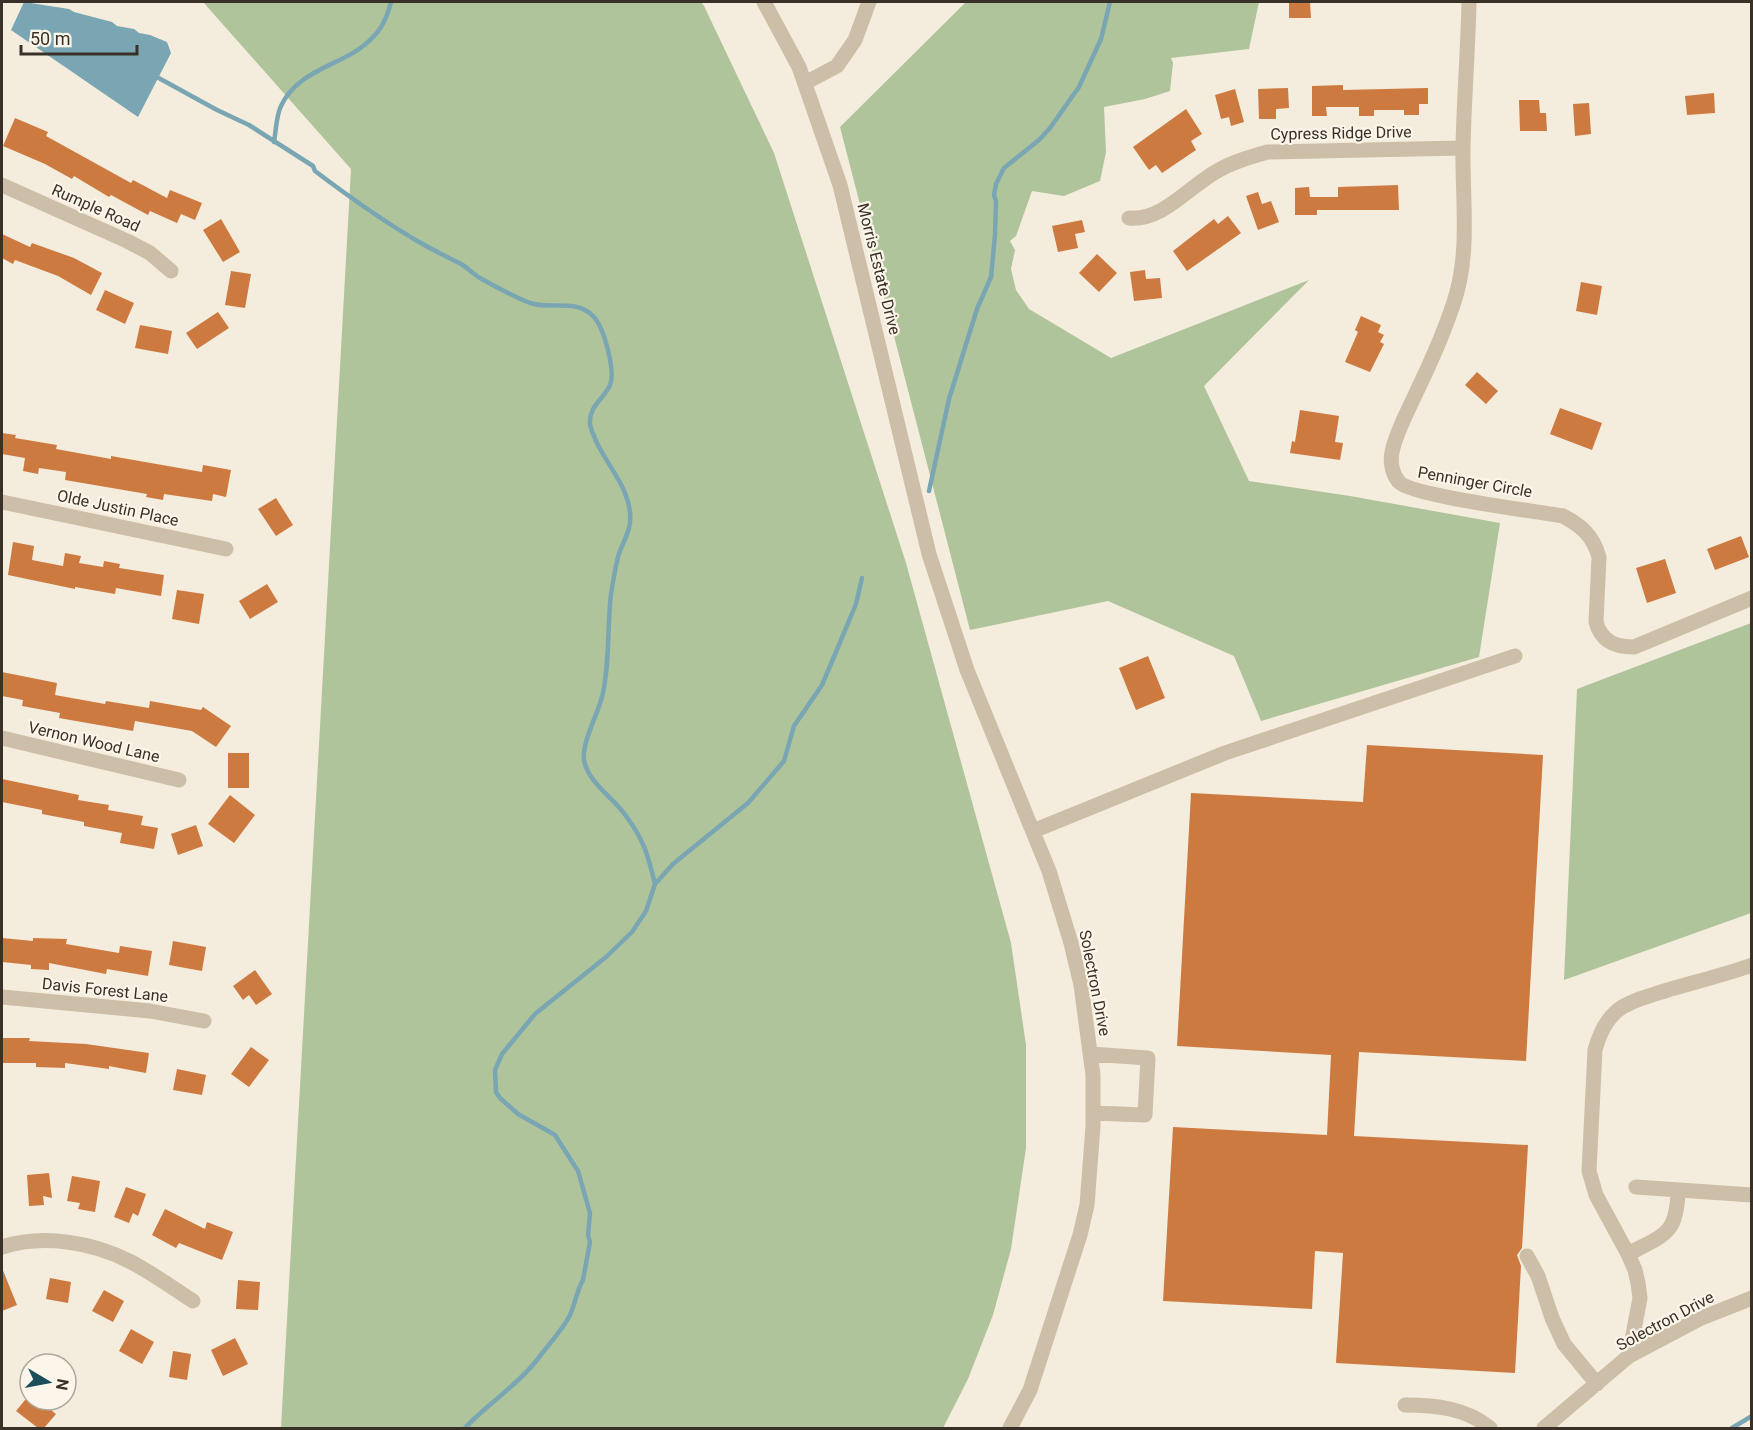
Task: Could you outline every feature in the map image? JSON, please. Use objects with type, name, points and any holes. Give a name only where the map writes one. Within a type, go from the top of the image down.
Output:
[{"type":"street","name":"Morris Estate Drive","points":[[764,2],[799,67],[840,185],[929,554]]},
{"type":"street","points":[[805,83],[837,66],[855,40],[869,2]]},
{"type":"street","name":"Penninger Circle","points":[[1469,2],[1463,148],[1462,271],[1449,319],[1392,452],[1391,464],[1394,474],[1407,488],[1433,495],[1563,516],[1577,523],[1589,534],[1599,557],[1596,622],[1598,631],[1613,644],[1634,647],[1752,598]]},
{"type":"street","name":"Cypress Ridge Drive","points":[[1129,218],[1149,216],[1218,170],[1267,152],[1463,148]]},
{"type":"street","name":"Rumple Road","points":[[2,185],[135,245],[150,253],[171,271]]},
{"type":"street","name":"Olde Justin Place","points":[[2,502],[226,549]]},
{"type":"street","name":"Solectron Drive","points":[[929,554],[967,670],[1050,872],[1081,985],[1090,1054],[1093,1113],[1087,1205],[1080,1235],[1030,1390],[1010,1428]]},
{"type":"street","points":[[1033,831],[1225,753],[1515,656]]},
{"type":"street","name":"Vernon Wood Lane","points":[[2,738],[178,780]]},
{"type":"street","points":[[1629,1356],[1640,1298],[1635,1270],[1596,1196],[1588,1171],[1595,1050],[1600,1035],[1619,1009],[1688,983],[1752,965]]},
{"type":"street","name":"Davis Forest Lane","points":[[2,997],[150,1011],[204,1021]]},
{"type":"street","points":[[1090,1054],[1148,1058],[1145,1116],[1093,1113]]},
{"type":"street","points":[[1636,1187],[1752,1195]]},
{"type":"street","points":[[1628,1254],[1667,1231],[1675,1222],[1678,1210],[1678,1190]]},
{"type":"street","points":[[2,1247],[14,1243],[44,1241],[78,1244],[108,1252],[132,1263],[193,1301]]},
{"type":"street","points":[[1527,1256],[1538,1276],[1552,1318],[1564,1344],[1597,1384]]},
{"type":"street","name":"Solectron Drive","points":[[1544,1428],[1629,1356],[1700,1319],[1752,1298]]},
{"type":"street","points":[[1405,1405],[1441,1407],[1462,1413],[1490,1428]]},
{"type":"green space","points":[[203,2],[701,2],[704,6],[774,153],[906,563],[1011,943],[1026,1045],[1026,1148],[1011,1249],[993,1315],[968,1379],[943,1428],[281,1428],[351,169]]},
{"type":"green space","points":[[966,2],[1259,2],[1249,49],[1171,58],[1173,63],[1170,91],[1145,99],[1104,107],[1106,152],[1100,181],[1064,196],[1032,191],[1016,236],[1010,241],[1015,250],[1011,269],[1016,290],[1029,309],[1111,358],[1309,280],[1204,386],[1249,481],[1350,496],[1500,523],[1479,657],[1261,721],[1234,656],[1108,601],[970,630],[840,127]]},
{"type":"green space","points":[[1751,623],[1751,913],[1564,980],[1577,689]]},
{"type":"water","points":[[24,2],[69,9],[167,42],[171,53],[138,117],[11,30]]},
{"type":"building","points":[[1289,2],[1310,2],[1311,18],[1289,18]]},
{"type":"building","points":[[1343,85],[1343,90],[1428,88],[1428,104],[1419,104],[1419,115],[1404,115],[1404,110],[1374,110],[1374,116],[1359,116],[1359,107],[1326,107],[1327,116],[1312,116],[1312,86]]},
{"type":"building","points":[[1288,88],[1289,108],[1276,109],[1276,119],[1259,119],[1258,89]]},
{"type":"building","points":[[1235,89],[1244,122],[1231,126],[1229,117],[1221,119],[1215,95]]},
{"type":"building","points":[[1714,93],[1715,113],[1687,115],[1685,96]]},
{"type":"building","points":[[1519,100],[1539,100],[1540,113],[1546,113],[1547,131],[1520,131]]},
{"type":"building","points":[[1589,103],[1591,134],[1575,136],[1573,104]]},
{"type":"building","points":[[1186,109],[1202,134],[1191,141],[1196,150],[1162,173],[1156,165],[1149,170],[1133,147]]},
{"type":"building","points":[[15,118],[48,132],[46,136],[131,183],[133,180],[167,198],[170,190],[202,203],[195,220],[181,214],[177,223],[150,211],[148,215],[111,195],[109,197],[74,176],[72,179],[45,164],[3,146]]},
{"type":"building","points":[[1398,185],[1399,210],[1317,210],[1317,215],[1295,215],[1295,188],[1309,187],[1310,197],[1338,197],[1338,187]]},
{"type":"building","points":[[1258,192],[1262,204],[1271,201],[1279,222],[1258,230],[1246,196]]},
{"type":"building","points":[[1228,216],[1241,233],[1187,271],[1173,251],[1214,219],[1218,224]]},
{"type":"building","points":[[221,219],[240,252],[223,262],[203,230]]},
{"type":"building","points":[[1082,220],[1085,232],[1075,234],[1078,248],[1058,252],[1052,226]]},
{"type":"building","points":[[2,234],[30,247],[32,243],[74,258],[102,273],[91,295],[58,276],[15,260],[13,264],[2,258]]},
{"type":"building","points":[[1097,254],[1117,273],[1099,292],[1079,273]]},
{"type":"building","points":[[1145,270],[1146,279],[1160,278],[1162,298],[1134,301],[1130,272]]},
{"type":"building","points":[[231,271],[251,274],[245,308],[225,305]]},
{"type":"building","points":[[1581,282],[1602,286],[1597,315],[1576,311]]},
{"type":"building","points":[[105,290],[134,303],[125,324],[96,310]]},
{"type":"building","points":[[218,312],[229,328],[197,349],[186,333]]},
{"type":"building","points":[[1361,316],[1381,325],[1378,332],[1384,335],[1380,342],[1384,344],[1370,372],[1345,362],[1358,332],[1355,330]]},
{"type":"building","points":[[140,325],[172,331],[168,354],[135,348]]},
{"type":"building","points":[[1477,372],[1498,391],[1486,404],[1465,385]]},
{"type":"building","points":[[1560,408],[1602,423],[1592,450],[1550,434]]},
{"type":"building","points":[[1300,410],[1339,416],[1335,442],[1343,443],[1340,460],[1290,453],[1292,441],[1295,442]]},
{"type":"building","points":[[2,433],[16,435],[15,438],[57,445],[56,449],[111,459],[111,456],[202,472],[203,465],[231,470],[226,497],[213,494],[212,501],[164,494],[163,500],[146,497],[147,494],[65,480],[66,472],[39,468],[38,474],[23,471],[25,458],[2,454]]},
{"type":"building","points":[[276,498],[293,525],[276,536],[258,509]]},
{"type":"building","points":[[1741,536],[1749,557],[1715,570],[1707,549]]},
{"type":"building","points":[[13,542],[34,546],[32,560],[63,566],[65,553],[81,556],[79,563],[103,567],[104,561],[120,564],[119,568],[164,575],[161,596],[116,588],[115,594],[75,587],[75,589],[8,575]]},
{"type":"building","points":[[1665,559],[1676,593],[1647,603],[1636,568]]},
{"type":"building","points":[[267,584],[278,602],[250,619],[239,601]]},
{"type":"building","points":[[177,590],[204,594],[199,624],[172,619]]},
{"type":"building","points":[[1148,656],[1165,698],[1136,710],[1119,668]]},
{"type":"building","points":[[2,672],[57,683],[55,695],[105,704],[106,701],[149,708],[150,701],[201,710],[203,707],[231,726],[216,747],[192,731],[135,721],[133,731],[59,718],[60,713],[22,706],[23,700],[2,696]]},
{"type":"building","points":[[1367,745],[1543,755],[1526,1061],[1359,1052],[1354,1136],[1528,1145],[1522,1248],[1517,1255],[1521,1266],[1515,1373],[1336,1363],[1343,1253],[1315,1251],[1312,1309],[1163,1301],[1173,1127],[1327,1135],[1331,1055],[1177,1046],[1191,793],[1363,802]]},
{"type":"building","points":[[228,753],[249,753],[249,788],[228,788]]},
{"type":"building","points":[[2,779],[79,795],[78,800],[109,805],[108,810],[143,816],[141,825],[158,828],[154,849],[120,843],[122,833],[84,826],[84,822],[42,814],[42,810],[2,802]]},
{"type":"building","points":[[230,795],[255,815],[234,843],[208,824]]},
{"type":"building","points":[[196,825],[203,846],[178,855],[171,834]]},
{"type":"building","points":[[2,938],[33,941],[33,938],[67,939],[66,944],[119,953],[120,946],[152,951],[148,976],[107,969],[106,974],[49,963],[49,970],[31,969],[31,965],[2,962]]},
{"type":"building","points":[[173,941],[206,947],[202,971],[169,965]]},
{"type":"building","points":[[255,970],[272,994],[256,1005],[249,995],[243,1000],[233,986]]},
{"type":"building","points":[[2,1038],[30,1038],[29,1041],[86,1044],[149,1053],[146,1073],[109,1066],[109,1069],[65,1063],[65,1068],[36,1067],[36,1063],[2,1063]]},
{"type":"building","points":[[251,1047],[269,1060],[249,1087],[231,1074]]},
{"type":"building","points":[[177,1069],[206,1075],[202,1095],[173,1090]]},
{"type":"building","points":[[49,1173],[52,1198],[43,1196],[44,1205],[29,1206],[27,1175]]},
{"type":"building","points":[[72,1176],[100,1181],[95,1212],[78,1209],[80,1203],[67,1201]]},
{"type":"building","points":[[126,1187],[146,1194],[138,1216],[133,1213],[129,1223],[114,1217]]},
{"type":"building","points":[[165,1209],[205,1229],[207,1222],[233,1232],[222,1260],[179,1243],[176,1248],[152,1235]]},
{"type":"building","points":[[2,1268],[17,1305],[2,1311]]},
{"type":"building","points":[[50,1278],[71,1282],[68,1303],[46,1299]]},
{"type":"building","points":[[238,1280],[260,1282],[258,1310],[236,1309]]},
{"type":"building","points":[[104,1290],[124,1301],[113,1322],[92,1311]]},
{"type":"building","points":[[131,1329],[154,1342],[142,1364],[119,1351]]},
{"type":"building","points":[[235,1338],[248,1364],[223,1376],[211,1350]]},
{"type":"building","points":[[173,1351],[191,1354],[187,1380],[169,1377]]},
{"type":"building","points":[[18,1409],[18,1412],[53,1412],[56,1414],[44,1428],[38,1428],[16,1411]]},
{"type":"waterway","points":[[274,142],[279,110],[289,93],[311,75],[349,55],[372,38],[384,21],[391,2]]},
{"type":"waterway","points":[[929,491],[949,399],[977,309],[991,277],[996,184],[1004,168],[1039,140],[1050,128],[1079,87],[1101,39],[1110,2]]},
{"type":"waterway","points":[[155,76],[249,125],[313,166],[315,171],[379,217],[511,295],[538,305],[579,307],[593,316],[597,322],[608,351],[611,381],[592,412],[590,425],[601,451],[624,490],[628,500],[630,522],[618,557],[611,594],[605,684],[585,745],[584,760],[591,776],[621,809],[637,833],[655,884]]},
{"type":"waterway","points":[[465,1428],[529,1370],[563,1327],[583,1280],[590,1242],[588,1235],[590,1213],[578,1171],[555,1135],[518,1114],[496,1092],[495,1070],[502,1054],[535,1014],[606,957],[632,932],[646,911],[655,884],[673,864],[748,803],[784,761],[794,726],[822,685],[856,604],[862,578]]},
{"type":"waterway","points":[[1732,1428],[1752,1416]]}]
